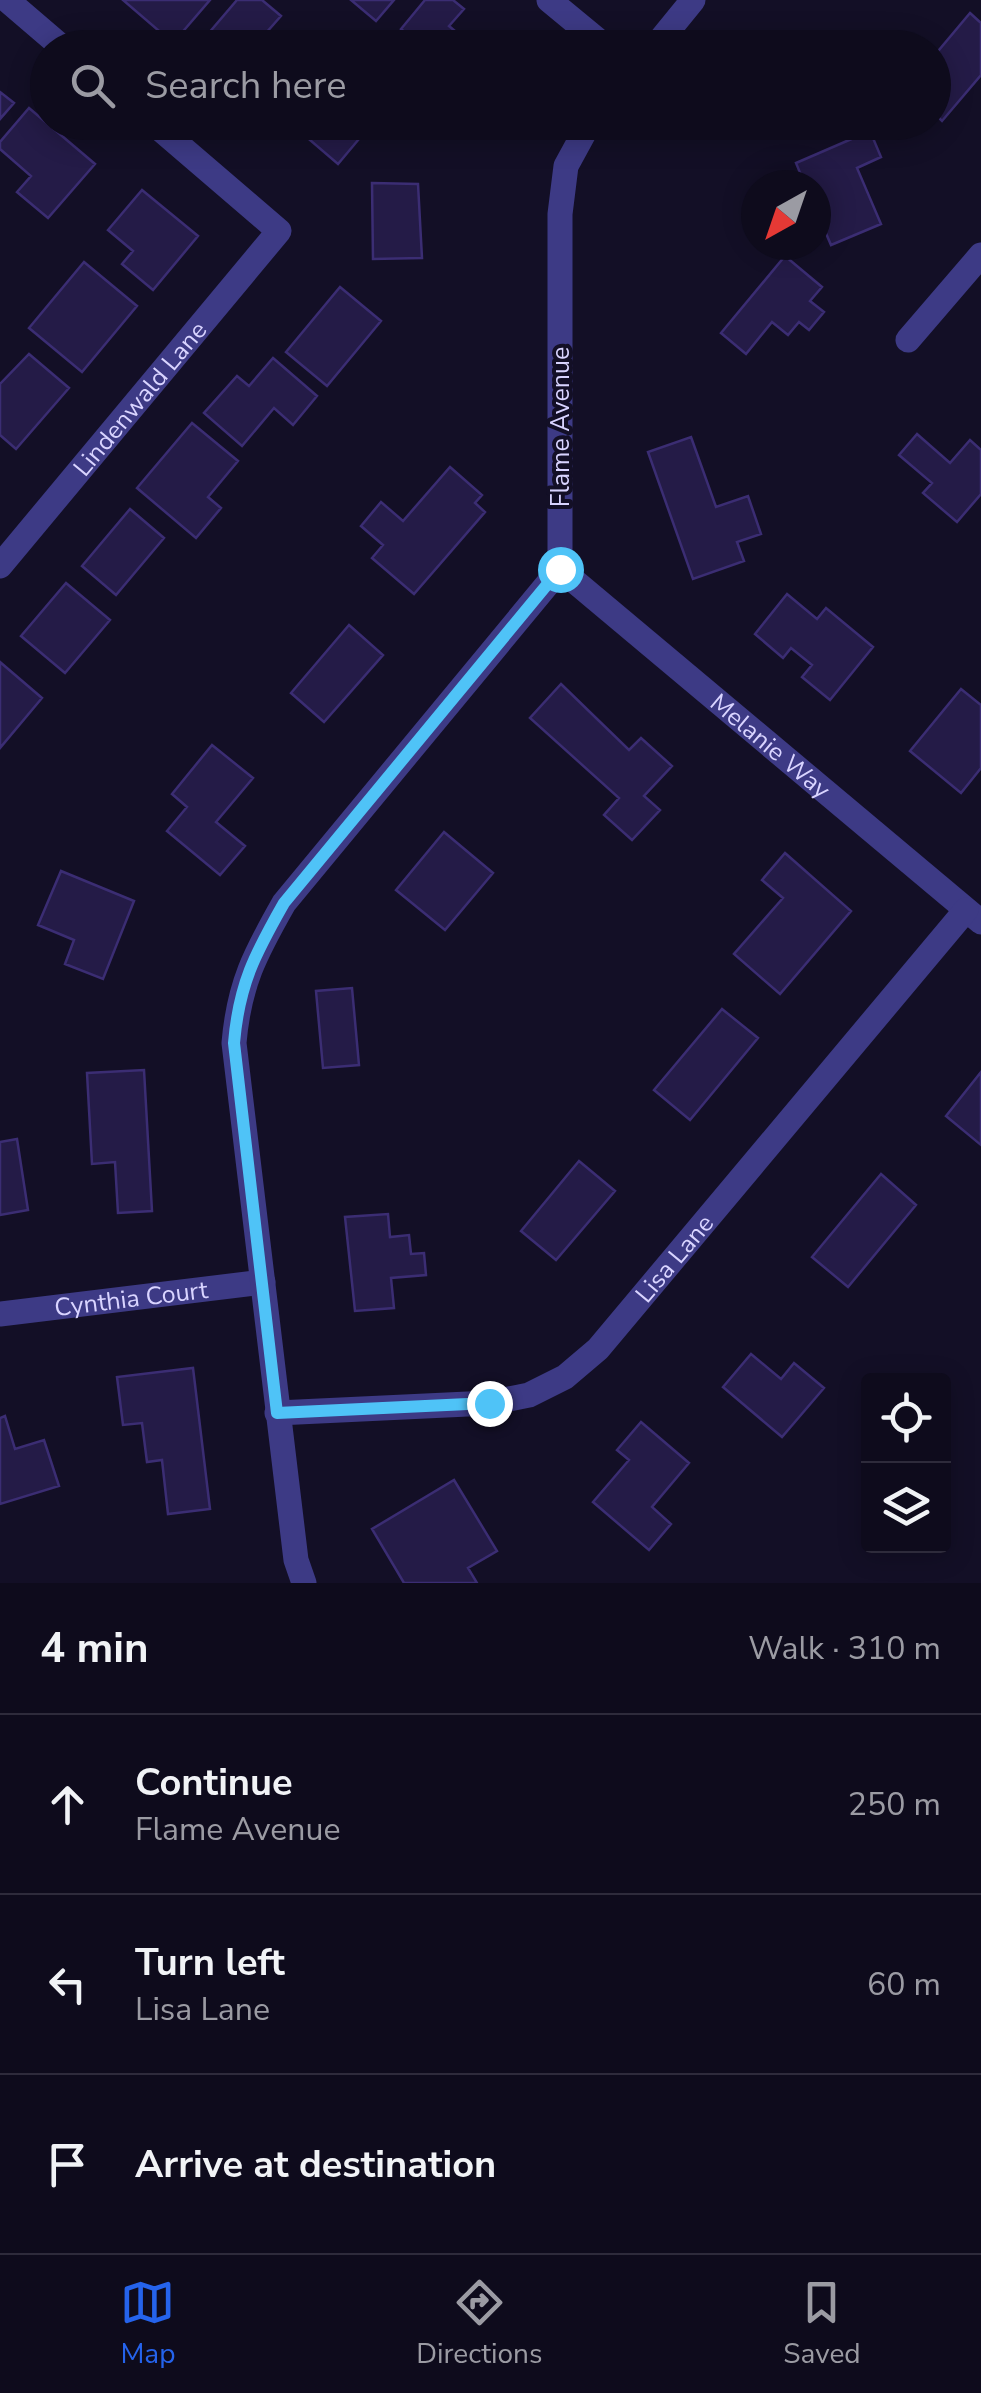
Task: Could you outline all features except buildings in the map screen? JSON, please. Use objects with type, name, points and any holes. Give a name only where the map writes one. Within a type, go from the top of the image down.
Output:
[{"type":"street","points":[[7,0],[42,30]]},
{"type":"street","points":[[549,0],[585,30]]},
{"type":"street","points":[[669,30],[693,0]]},
{"type":"street","name":"Lindenwald Lane","points":[[0,566],[279,230],[173,140]]},
{"type":"street","name":"Flame Avenue","points":[[560,569],[560,214],[566,166],[580,140]]},
{"type":"street","points":[[908,340],[981,255]]},
{"type":"street","points":[[304,1583],[296,1560],[234,1043],[238,1000],[256,951],[284,903],[560,569]]},
{"type":"street","name":"Melanie Way","points":[[560,569],[974,916]]},
{"type":"street","name":"Lisa Lane","points":[[277,1413],[489,1403],[528,1394],[565,1377],[598,1348],[974,916]]},
{"type":"street","name":"Cynthia Court","points":[[0,1314],[264,1282]]},
{"type":"route","points":[[489,1403],[277,1413],[234,1043],[238,1000],[256,951],[284,903],[560,569]]}]
